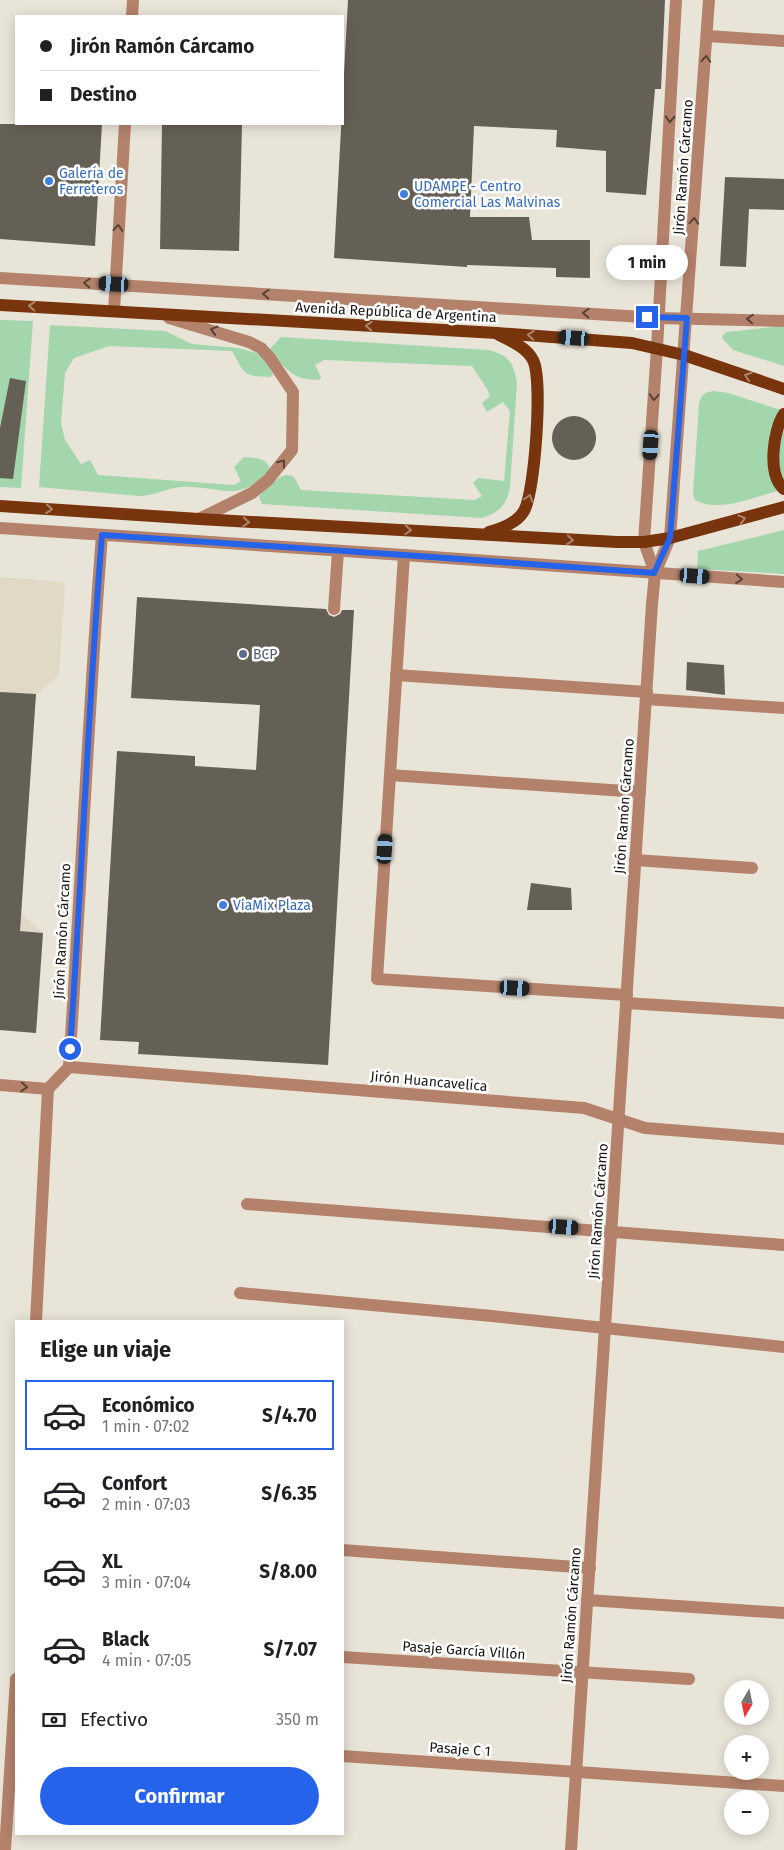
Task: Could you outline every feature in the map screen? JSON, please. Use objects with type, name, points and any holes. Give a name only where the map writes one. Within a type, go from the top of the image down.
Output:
[{"type":"main road","name":"Avenida República de Argentina","points":[[0,304],[497,333],[632,343],[684,355],[784,388]]},
{"type":"main road","points":[[479,534],[511,524],[523,512],[529,500],[532,484],[537,400],[536,374],[533,360],[524,349],[497,333]]},
{"type":"main road","points":[[784,414],[777,430],[773,466],[775,477],[784,489]]},
{"type":"main road","points":[[0,506],[599,542],[644,542],[670,538],[784,507]]},
{"type":"street","points":[[132,15],[133,0]]},
{"type":"street","name":"Jirón Ramón Cárcamo","points":[[654,573],[644,542],[659,318],[676,0]]},
{"type":"street","name":"Jirón Ramón Cárcamo","points":[[571,1850],[654,573],[670,538],[710,0]]},
{"type":"street","points":[[708,36],[784,41]]},
{"type":"street","points":[[114,311],[114,284],[125,125]]},
{"type":"street","name":"Avenida República de Argentina","points":[[0,278],[659,318],[784,321]]},
{"type":"street","points":[[155,314],[218,331],[250,342],[261,348],[293,392],[292,450],[268,480],[246,498],[199,519]]},
{"type":"street","points":[[0,528],[784,582]]},
{"type":"street","name":"Jirón Ramón Cárcamo","points":[[68,1067],[78,938],[91,667],[102,535]]},
{"type":"street","points":[[334,609],[338,551]]},
{"type":"street","points":[[404,555],[377,979],[784,1013]]},
{"type":"street","points":[[396,675],[784,708]]},
{"type":"street","points":[[390,775],[640,792]]},
{"type":"street","points":[[636,860],[752,868]]},
{"type":"street","points":[[36,1320],[48,1088],[68,1067]]},
{"type":"street","name":"Jirón Huancavelica","points":[[68,1067],[584,1108],[645,1128],[784,1139]]},
{"type":"street","points":[[0,1085],[48,1088]]},
{"type":"street","points":[[247,1204],[784,1245]]},
{"type":"street","points":[[240,1293],[784,1347]]},
{"type":"street","points":[[344,1550],[590,1568]]},
{"type":"street","points":[[587,1600],[784,1613]]},
{"type":"street","name":"Pasaje García Villón","points":[[344,1657],[690,1679]]},
{"type":"street","points":[[5,1850],[15,1694]]},
{"type":"street","name":"Pasaje C 1","points":[[344,1756],[784,1786]]},
{"type":"shaded area","points":[[0,577],[65,582],[59,675],[36,695],[21,913],[43,933],[36,1033],[0,1030]]},
{"type":"green space","points":[[0,320],[33,321],[21,488],[0,487]]},
{"type":"green space","points":[[50,325],[165,331],[192,344],[238,348],[257,353],[266,359],[273,375],[261,377],[245,372],[232,351],[109,346],[74,358],[65,373],[61,423],[65,440],[81,464],[90,460],[98,475],[234,485],[241,481],[234,467],[244,457],[262,460],[270,468],[259,480],[249,487],[228,491],[181,487],[139,496],[39,487]]},
{"type":"green space","points":[[784,326],[784,366],[733,350],[722,338],[727,332]]},
{"type":"green space","points":[[281,337],[488,350],[501,354],[509,360],[514,369],[517,382],[510,488],[501,508],[482,518],[262,504],[259,497],[276,480],[284,475],[294,477],[301,490],[475,500],[482,496],[473,483],[478,478],[504,481],[510,411],[503,402],[487,412],[482,403],[490,396],[472,366],[324,360],[315,365],[321,377],[319,380],[302,378],[285,368],[269,350]]},
{"type":"green space","points":[[714,391],[728,393],[784,411],[784,489],[727,504],[704,504],[695,500],[693,493],[699,404],[704,394]]},
{"type":"green space","points":[[784,530],[784,574],[697,569],[698,551]]},
{"type":"building","name":"UDAMPE - Centro Comercial Las Malvinas","points":[[348,0],[665,0],[661,89],[655,89],[646,195],[606,192],[606,151],[556,147],[557,130],[474,126],[470,217],[529,217],[532,240],[590,240],[590,278],[556,277],[556,268],[467,265],[467,267],[334,258],[341,125],[344,125],[344,74]]},
{"type":"building","name":"Galería de Ferreteros","points":[[0,124],[102,125],[95,246],[0,239]]},
{"type":"building","points":[[162,125],[242,125],[239,251],[160,249]]},
{"type":"building","points":[[725,177],[784,179],[784,210],[749,209],[746,267],[720,266]]},
{"type":"building","points":[[10,378],[26,381],[13,479],[0,478],[0,428]]},
{"type":"building","points":[[574,416],[586,420],[592,426],[596,438],[592,450],[586,456],[574,460],[562,456],[556,450],[552,438],[556,426],[562,420]]},
{"type":"building","name":"ViaMix Plaza","points":[[137,597],[326,609],[329,615],[334,617],[340,614],[342,610],[354,610],[328,1065],[138,1054],[139,1042],[100,1040],[117,751],[195,756],[195,766],[256,770],[260,705],[131,698]]},
{"type":"building","points":[[687,662],[724,665],[725,695],[686,690]]},
{"type":"building","points":[[0,692],[36,694],[20,931],[43,933],[36,1033],[0,1030]]},
{"type":"building","points":[[531,883],[571,888],[572,910],[527,910]]},
{"type":"place","name":"Galería de Ferreteros","points":[[49,181]]},
{"type":"place","name":"UDAMPE - Centro Comercial Las Malvinas","points":[[404,194]]},
{"type":"place","name":"BCP","points":[[243,654]]},
{"type":"place","name":"ViaMix Plaza","points":[[223,905]]},
{"type":"route","points":[[70,1049],[78,938],[91,667],[102,535],[654,573],[670,538],[687,318],[647,317]]}]
